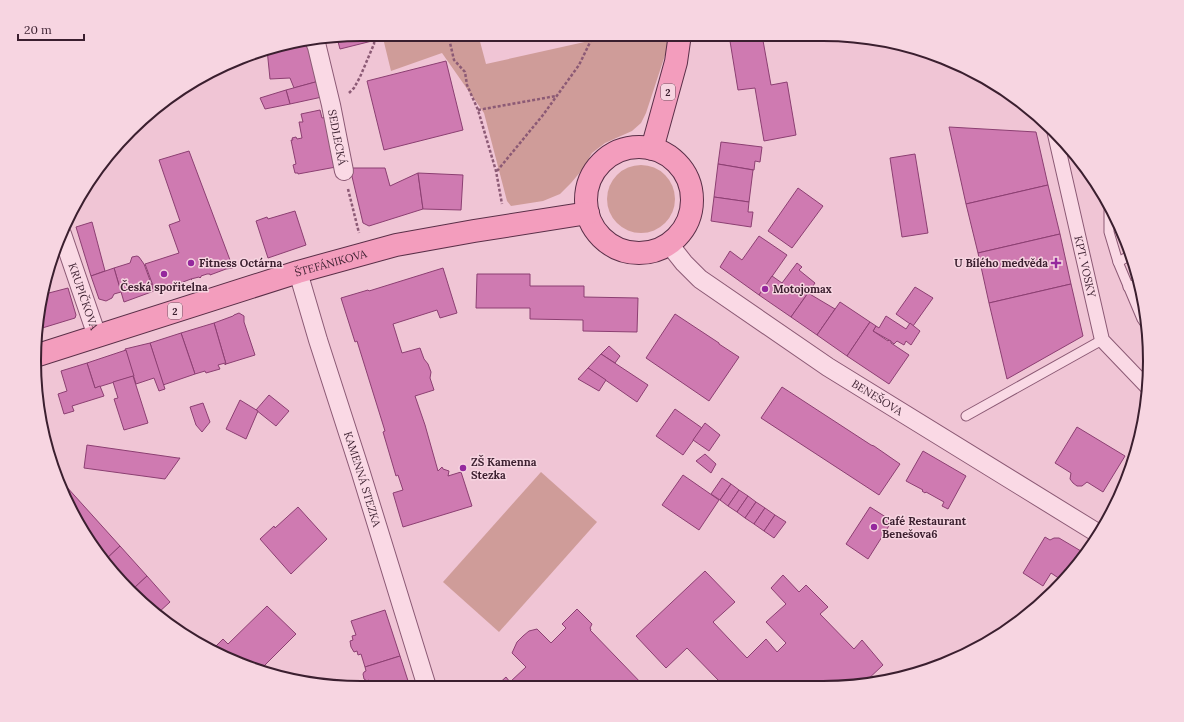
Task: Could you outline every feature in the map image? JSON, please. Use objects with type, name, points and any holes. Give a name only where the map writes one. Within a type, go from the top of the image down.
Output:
[{"type":"main road","name":"2","points":[[652,149],[676,62],[679,41]]},
{"type":"main road","points":[[641,147],[652,149],[668,155],[679,165],[691,185],[692,207],[688,221],[680,234],[669,244],[656,250],[642,253],[628,252],[614,246],[602,238],[593,226],[586,202],[588,185],[594,172],[603,162],[614,154],[627,149],[641,147]]},
{"type":"main road","name":"ŠTEFÁNIKOVA","points":[[41,354],[298,272],[396,245],[588,213]]},
{"type":"street","name":"SEDLECKÁ","points":[[316,44],[331,105],[344,171]]},
{"type":"street","name":"KPT. VOSKY","points":[[1057,143],[1102,340]]},
{"type":"street","name":"KRUPIČKOVA","points":[[64,241],[97,336]]},
{"type":"street","name":"BENEŠOVA","points":[[669,244],[684,263],[700,279],[822,363],[1094,531]]},
{"type":"street","name":"KAMENNÁ STEZKA","points":[[298,272],[424,681]]},
{"type":"street","points":[[1102,340],[1142,383]]},
{"type":"lane","points":[[1109,217],[1109,232],[1118,262],[1138,307]]},
{"type":"lane","points":[[1118,262],[1126,258]]},
{"type":"lane","points":[[1128,287],[1134,284]]},
{"type":"lane","points":[[966,416],[1102,340]]},
{"type":"path","points":[[331,105],[343,99],[354,88],[360,78],[374,41]]},
{"type":"path","points":[[450,41],[454,60],[465,72],[467,86],[478,110],[496,171],[502,204]]},
{"type":"path","points":[[496,171],[543,115],[579,65],[591,41]]},
{"type":"path","points":[[478,110],[556,96]]},
{"type":"path","name":"SEDLECKÁ","points":[[344,171],[359,233]]},
{"type":"shaded area","points":[[384,41],[480,41],[486,64],[589,41],[670,41],[646,113],[641,123],[632,131],[605,143],[592,153],[582,170],[560,194],[543,201],[511,206],[507,201],[484,113],[442,53],[391,71]]},
{"type":"shaded area","points":[[641,165],[654,167],[665,175],[673,186],[675,199],[673,212],[665,223],[654,231],[641,233],[628,231],[617,223],[609,212],[607,199],[609,186],[617,175],[628,167]]},
{"type":"shaded area","points":[[541,472],[597,522],[499,632],[443,582]]},
{"type":"building","points":[[372,41],[340,49],[338,42]]},
{"type":"building","points":[[730,41],[763,41],[771,85],[787,82],[796,135],[764,141],[755,88],[738,90]]},
{"type":"building","points":[[308,46],[319,81],[294,88],[290,78],[270,79],[268,55]]},
{"type":"building","points":[[446,61],[463,130],[384,150],[367,81]]},
{"type":"building","points":[[319,81],[322,97],[290,104],[286,90]]},
{"type":"building","points":[[286,90],[290,104],[265,109],[260,98]]},
{"type":"building","points":[[320,110],[322,118],[326,117],[336,167],[298,174],[295,173],[293,165],[296,164],[291,140],[293,140],[292,138],[296,137],[297,139],[302,138],[299,122],[303,122],[301,114]]},
{"type":"building","points":[[949,127],[1036,132],[1048,185],[966,204]]},
{"type":"building","points":[[721,142],[762,147],[760,162],[755,161],[754,170],[718,164]]},
{"type":"building","points":[[189,151],[233,268],[210,275],[207,274],[201,276],[200,278],[191,279],[183,283],[182,282],[155,291],[145,264],[179,253],[169,225],[180,221],[159,160]]},
{"type":"building","points":[[915,154],[928,233],[902,237],[890,158]]},
{"type":"building","points":[[718,164],[753,170],[749,202],[714,197]]},
{"type":"building","points":[[350,168],[385,168],[390,186],[418,173],[423,209],[369,226],[363,223]]},
{"type":"building","points":[[418,173],[463,175],[461,210],[423,209]]},
{"type":"building","points":[[1048,185],[1060,234],[978,253],[966,204]]},
{"type":"building","points":[[798,188],[823,206],[792,248],[768,231]]},
{"type":"building","points":[[714,197],[749,202],[748,212],[753,212],[751,227],[711,221]]},
{"type":"building","points":[[295,211],[306,245],[268,258],[256,221]]},
{"type":"building","points":[[92,222],[105,271],[91,276],[76,227]]},
{"type":"building","points":[[1060,234],[1071,284],[989,303],[978,253]]},
{"type":"building","points":[[759,236],[787,255],[759,295],[720,267],[730,251],[742,260]]},
{"type":"building","points":[[137,256],[144,264],[154,291],[124,302],[114,268],[130,263],[132,257]]},
{"type":"building","points":[[797,263],[802,267],[799,270],[815,283],[791,317],[759,295],[772,276],[782,283]]},
{"type":"building","points":[[114,268],[121,292],[114,294],[112,298],[106,301],[99,299],[91,276]]},
{"type":"building","points":[[443,268],[457,313],[440,318],[437,310],[393,324],[402,353],[420,348],[431,372],[430,378],[434,390],[415,396],[438,471],[442,467],[443,469],[449,471],[448,476],[461,472],[472,506],[403,527],[393,493],[403,490],[398,475],[396,476],[383,432],[385,431],[357,341],[355,342],[341,298]]},
{"type":"building","points":[[477,274],[530,274],[530,286],[584,286],[584,297],[638,298],[637,332],[583,331],[583,320],[530,319],[530,308],[476,308]]},
{"type":"building","points":[[1071,284],[1083,336],[1007,379],[989,303]]},
{"type":"building","points":[[915,287],[933,298],[913,326],[896,314]]},
{"type":"building","points":[[68,288],[76,315],[75,318],[43,328],[48,293]]},
{"type":"building","points":[[808,293],[835,309],[817,335],[791,317]]},
{"type":"building","points":[[840,302],[870,322],[847,356],[817,335]]},
{"type":"building","points":[[239,313],[244,316],[244,322],[255,355],[226,364],[214,323]]},
{"type":"building","points":[[675,314],[739,357],[709,401],[646,358]]},
{"type":"building","points":[[886,316],[906,329],[910,323],[920,331],[911,345],[906,341],[904,345],[897,341],[894,344],[873,331],[876,326],[879,328]]},
{"type":"building","points":[[870,322],[876,326],[873,331],[888,341],[891,341],[891,343],[909,355],[889,384],[847,356]]},
{"type":"building","points":[[214,323],[226,364],[218,365],[220,369],[195,374],[181,333]]},
{"type":"building","points":[[181,333],[195,374],[163,385],[150,343]]},
{"type":"building","points":[[150,343],[165,389],[159,391],[154,378],[136,384],[125,349]]},
{"type":"building","points":[[609,346],[620,356],[615,363],[601,354]]},
{"type":"building","points":[[126,350],[134,376],[95,388],[87,363]]},
{"type":"building","points":[[601,354],[648,385],[637,402],[588,368]]},
{"type":"building","points":[[87,363],[95,388],[100,386],[104,396],[72,406],[74,411],[64,414],[58,394],[67,391],[61,371]]},
{"type":"building","points":[[588,368],[606,380],[599,391],[578,379]]},
{"type":"building","points":[[133,376],[148,423],[124,430],[114,399],[118,398],[113,382]]},
{"type":"building","points":[[782,387],[900,464],[879,495],[761,418]]},
{"type":"building","points":[[269,395],[289,411],[276,426],[256,410]]},
{"type":"building","points":[[240,400],[258,411],[246,439],[226,429]]},
{"type":"building","points":[[203,403],[210,422],[202,432],[196,425],[190,407]]},
{"type":"building","points":[[675,409],[702,428],[683,455],[656,436]]},
{"type":"building","points":[[705,423],[720,435],[709,451],[693,440]]},
{"type":"building","points":[[1077,427],[1125,456],[1103,492],[1087,482],[1082,486],[1077,486],[1070,479],[1071,473],[1055,463]]},
{"type":"building","points":[[87,445],[180,458],[165,479],[84,468]]},
{"type":"building","points":[[923,451],[966,476],[948,509],[942,506],[944,502],[926,492],[925,493],[922,491],[923,490],[906,481]]},
{"type":"building","points":[[705,454],[716,464],[711,473],[696,461]]},
{"type":"building","points":[[683,475],[719,500],[699,530],[662,505]]},
{"type":"building","points":[[722,478],[731,484],[720,500],[711,494]]},
{"type":"building","points":[[731,484],[739,490],[728,506],[720,500]]},
{"type":"building","points":[[67,487],[120,546],[108,557],[84,521]]},
{"type":"building","points":[[739,490],[748,496],[737,512],[728,506]]},
{"type":"building","points":[[748,496],[756,502],[745,518],[737,512]]},
{"type":"building","points":[[756,502],[765,508],[754,524],[745,518]]},
{"type":"building","points":[[298,507],[327,539],[291,574],[260,539],[274,526],[275,528]]},
{"type":"building","points":[[870,507],[892,521],[868,559],[846,544]]},
{"type":"building","points":[[765,508],[775,515],[764,531],[754,524]]},
{"type":"building","points":[[775,515],[786,522],[774,538],[764,531]]},
{"type":"building","points":[[1045,537],[1050,540],[1059,538],[1081,551],[1058,578],[1051,573],[1043,586],[1023,573]]},
{"type":"building","points":[[120,546],[147,576],[135,587],[108,557]]},
{"type":"building","points":[[705,571],[735,602],[713,622],[747,658],[766,639],[777,652],[786,643],[766,622],[786,604],[771,588],[783,575],[799,592],[806,585],[828,607],[820,614],[854,649],[862,640],[883,665],[870,677],[865,678],[823,681],[719,681],[687,648],[666,668],[636,636]]},
{"type":"building","points":[[147,576],[170,602],[161,611],[135,587]]},
{"type":"building","points":[[267,606],[296,634],[264,666],[239,657],[216,646],[223,639],[228,644]]},
{"type":"building","points":[[577,609],[592,624],[590,630],[639,681],[511,681],[526,667],[512,653],[517,642],[529,631],[537,629],[551,643],[566,628],[562,624]]},
{"type":"building","points":[[385,610],[400,656],[365,667],[361,654],[358,655],[357,651],[354,652],[351,647],[350,641],[353,640],[352,636],[356,635],[351,621]]},
{"type":"building","points":[[400,656],[408,681],[367,681],[364,679],[363,674],[366,671],[365,667]]},
{"type":"building","points":[[506,677],[509,681],[502,681]]},
{"type":"place","name":"Fitness Octárna","points":[[191,263]]},
{"type":"place","name":"U Bílého medvěda","points":[[1056,263]]},
{"type":"place","name":"Česká spořitelna","points":[[164,274]]},
{"type":"place","name":"Motojomax","points":[[765,289]]},
{"type":"place","name":"ZŠ Kamenna Stezka","points":[[463,468]]},
{"type":"place","name":"Café Restaurant Benešova6","points":[[874,527]]}]
